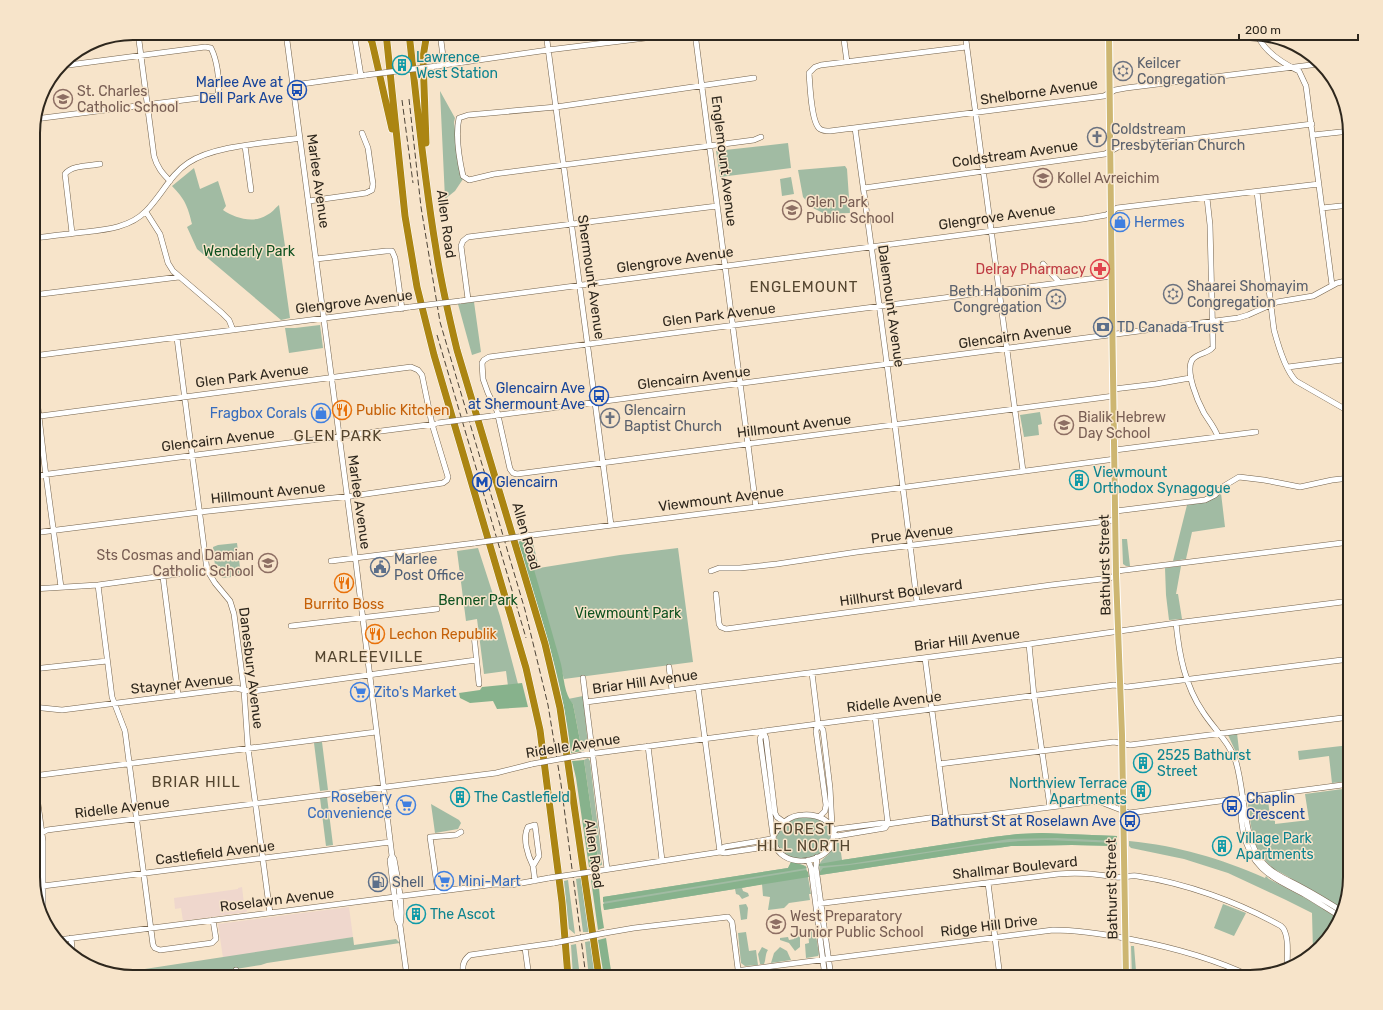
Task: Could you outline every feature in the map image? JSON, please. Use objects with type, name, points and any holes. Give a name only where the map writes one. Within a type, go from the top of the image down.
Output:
[{"type":"highway","points":[[371,40],[399,161]]},
{"type":"highway","points":[[387,40],[410,252],[417,287],[434,355],[526,668],[540,730],[562,902],[567,970]]},
{"type":"highway","name":"Allen Road","points":[[410,40],[428,199],[445,301],[457,350],[544,644],[560,708],[598,970]]},
{"type":"highway","points":[[426,40],[423,57],[428,199]]},
{"type":"main road","name":"Bathurst Street","points":[[1109,40],[1112,335],[1126,970]]},
{"type":"street","points":[[139,40],[146,104],[156,164],[170,181]]},
{"type":"street","name":"Marlee Avenue","points":[[288,40],[392,856],[390,860],[397,897],[397,919],[400,925],[406,970]]},
{"type":"street","points":[[356,40],[364,76]]},
{"type":"street","points":[[441,40],[444,64]]},
{"type":"street","name":"Shermount Avenue","points":[[547,40],[611,525]]},
{"type":"street","points":[[294,85],[629,40]]},
{"type":"street","name":"Englemount Avenue","points":[[696,40],[756,507]]},
{"type":"street","points":[[844,40],[847,62]]},
{"type":"street","points":[[966,40],[1023,471]]},
{"type":"street","points":[[1260,41],[1285,65],[1299,70],[1308,92],[1332,285]]},
{"type":"street","points":[[42,117],[214,96],[218,94],[219,88],[217,69],[211,48],[205,47],[69,65]]},
{"type":"street","points":[[856,128],[830,131],[820,129],[817,126],[813,112],[809,73],[812,70],[821,65],[966,47]]},
{"type":"street","name":"Shelborne Avenue","points":[[856,128],[1104,96],[1115,90],[1126,88],[1313,65]]},
{"type":"street","points":[[754,78],[556,107],[468,115],[459,118],[458,150],[463,176],[469,180],[494,174],[754,140],[761,137]]},
{"type":"street","name":"Coldstream Avenue","points":[[864,188],[1105,154],[1118,147],[1312,124]]},
{"type":"street","name":"Dalemount Avenue","points":[[856,128],[878,306],[896,425],[917,602]]},
{"type":"street","points":[[1314,135],[1343,132]]},
{"type":"street","points":[[309,202],[366,193],[372,190],[373,184],[368,148],[362,133]]},
{"type":"street","points":[[40,237],[120,226],[133,220],[146,212],[170,181],[188,162],[206,154],[224,149],[300,138]]},
{"type":"street","points":[[245,146],[251,190]]},
{"type":"street","points":[[72,233],[65,174],[68,170],[73,168],[100,164]]},
{"type":"street","name":"Glengrove Avenue","points":[[40,355],[1104,216],[1117,208],[1319,184]]},
{"type":"street","points":[[1257,192],[1276,336],[1290,375],[1296,381],[1343,408]]},
{"type":"street","points":[[1207,198],[1210,225],[1213,347],[1210,351],[1197,356],[1192,360],[1190,378],[1202,408],[1215,428],[1218,437]]},
{"type":"street","points":[[468,299],[461,246],[465,239],[717,206]]},
{"type":"street","points":[[1322,208],[1343,206]]},
{"type":"street","points":[[146,212],[160,234],[168,263],[173,271],[222,312],[233,330]]},
{"type":"street","points":[[316,259],[392,251],[395,258],[402,309]]},
{"type":"street","points":[[1043,264],[1059,282]]},
{"type":"street","name":"Glen Park Avenue","points":[[498,416],[483,379],[482,363],[489,357],[1112,276]]},
{"type":"street","points":[[40,294],[179,277]]},
{"type":"street","name":"Glencairn Avenue","points":[[40,475],[1244,317],[1271,304],[1284,300],[1310,297],[1332,285],[1343,281]]},
{"type":"street","name":"Danesbury Avenue","points":[[177,338],[208,570],[215,583],[230,600],[233,609],[244,690],[248,748],[270,913]]},
{"type":"street","points":[[1288,367],[1343,360]]},
{"type":"street","name":"Glen Park Avenue","points":[[40,416],[411,367],[418,370],[422,376],[432,424]]},
{"type":"street","points":[[1114,389],[1190,378]]},
{"type":"street","name":"Hillmount Avenue","points":[[498,416],[510,469],[513,473],[519,474],[1114,396]]},
{"type":"street","points":[[40,416],[61,587]]},
{"type":"street","name":"Hillmount Avenue","points":[[40,533],[444,483],[447,480],[448,474],[432,424]]},
{"type":"street","points":[[1115,450],[1256,432]]},
{"type":"street","name":"Viewmount Avenue","points":[[331,561],[904,488],[1115,459]]},
{"type":"street","points":[[1116,511],[1205,500],[1215,495],[1224,486],[1239,477],[1300,487],[1343,479]]},
{"type":"street","name":"Prue Avenue","points":[[711,571],[719,568],[755,567],[1116,520]]},
{"type":"street","name":"Hillhurst Boulevard","points":[[716,594],[719,624],[721,627],[726,629],[917,602],[1110,578],[1117,573],[1343,543]]},
{"type":"street","points":[[40,589],[98,585],[208,570]]},
{"type":"street","points":[[163,577],[178,695]]},
{"type":"street","points":[[98,585],[107,661],[114,703],[125,731],[143,874],[155,948],[160,950],[212,943],[216,939],[213,920]]},
{"type":"street","name":"Briar Hill Avenue","points":[[586,702],[1343,602]]},
{"type":"street","points":[[291,626],[437,609]]},
{"type":"street","points":[[1176,623],[1180,653],[1187,679],[1200,707],[1231,749],[1234,757],[1251,841],[1256,853],[1262,862],[1274,873],[1327,905],[1337,909]]},
{"type":"street","points":[[474,635],[479,684]]},
{"type":"street","points":[[1029,644],[1034,696],[1050,807]]},
{"type":"street","points":[[925,658],[946,817]]},
{"type":"street","name":"Stayner Avenue","points":[[40,708],[62,710],[236,688],[253,691],[476,660]]},
{"type":"street","name":"Ridelle Avenue","points":[[42,834],[47,830],[136,818],[496,773],[532,764],[592,753],[1114,685],[1127,687],[1343,660]]},
{"type":"street","points":[[40,668],[107,661]]},
{"type":"street","points":[[669,667],[672,690]]},
{"type":"street","points":[[812,673],[818,723],[816,731],[826,808],[823,814],[819,817]]},
{"type":"street","points":[[583,678],[607,869]]},
{"type":"street","points":[[698,688],[706,738],[720,852]]},
{"type":"street","points":[[875,716],[888,824]]},
{"type":"street","points":[[939,764],[1114,742],[1130,745],[1343,717]]},
{"type":"street","points":[[769,784],[774,843],[778,851],[784,857],[792,860],[808,860],[817,858],[830,849],[833,840],[833,833],[830,788],[822,730],[818,723]]},
{"type":"street","points":[[763,731],[760,739],[775,813],[777,817],[784,822]]},
{"type":"street","points":[[40,775],[376,732]]},
{"type":"street","points":[[648,746],[662,860]]},
{"type":"street","points":[[833,833],[836,829],[854,830],[883,823],[888,824],[936,817],[970,817],[1098,801],[1123,812],[1129,813],[1343,785]]},
{"type":"street","points":[[824,789],[830,788]]},
{"type":"street","points":[[774,835],[784,822],[800,815],[819,817],[832,826]]},
{"type":"street","points":[[40,820],[43,841],[43,901]]},
{"type":"street","points":[[533,866],[538,856],[535,825],[528,827],[526,832],[529,856],[533,866],[535,881]]},
{"type":"street","points":[[438,892],[430,837],[461,832]]},
{"type":"street","points":[[720,852],[724,848],[758,842],[771,840],[774,843]]},
{"type":"street","name":"Castlefield Avenue","points":[[43,886],[390,842]]},
{"type":"street","points":[[758,842],[759,848]]},
{"type":"street","points":[[720,852],[725,853],[772,846],[774,843]]},
{"type":"street","name":"Roselawn Avenue","points":[[64,939],[499,884],[511,885],[720,852]]},
{"type":"street","points":[[817,858],[816,868],[818,904]]},
{"type":"street","points":[[808,860],[818,904],[829,970]]},
{"type":"street","name":"Shallmar Boulevard","points":[[818,904],[1070,873],[1090,873],[1117,877],[1136,876],[1154,879],[1198,891],[1247,910],[1280,926],[1286,934],[1287,962]]},
{"type":"street","points":[[988,883],[999,970]]},
{"type":"street","points":[[1327,905],[1336,912]]},
{"type":"street","points":[[463,970],[463,965],[470,955],[525,948],[642,927],[728,917],[732,922],[739,970]]},
{"type":"street","name":"Ridge Hill Drive","points":[[739,970],[1053,930],[1066,930],[1089,932],[1161,945],[1209,959],[1237,970]]},
{"type":"street","points":[[71,938],[72,947]]},
{"type":"street","points":[[525,948],[528,970]]},
{"type":"street","points":[[825,970],[826,959]]},
{"type":"shaded area","points":[[242,887],[244,904],[246,904],[247,912],[183,921],[181,908],[175,909],[174,898],[238,889]]},
{"type":"shaded area","points":[[349,907],[353,937],[223,958],[218,924]]},
{"type":"green space","points":[[440,91],[455,118],[454,122],[460,174],[463,179],[455,191],[445,199]]},
{"type":"green space","points":[[788,143],[791,168],[720,177],[716,151]]},
{"type":"green space","points":[[845,166],[847,169],[850,213],[825,214],[813,208],[803,197],[798,170]]},
{"type":"green space","name":"Wenderly Park","points":[[194,168],[200,189],[218,181],[226,206],[223,210],[233,215],[244,219],[262,218],[272,212],[279,205],[285,246],[281,254],[290,318],[281,320],[197,249],[187,227],[192,224],[187,208],[183,199],[172,186]]},
{"type":"green space","points":[[791,177],[794,194],[782,196],[780,179]]},
{"type":"green space","points":[[474,302],[481,352],[472,355],[458,304]]},
{"type":"green space","points":[[320,325],[323,348],[289,353],[285,328]]},
{"type":"green space","points":[[1040,412],[1042,424],[1038,425],[1039,435],[1024,437],[1020,415]]},
{"type":"green space","points":[[1221,493],[1225,527],[1192,532],[1186,559],[1173,561],[1187,505],[1201,503]]},
{"type":"green space","name":"Viewmount Park","points":[[532,539],[539,568],[620,555],[678,548],[693,662],[564,679],[525,540]]},
{"type":"green space","points":[[1122,539],[1127,539],[1130,566],[1123,564]]},
{"type":"green space","points":[[525,540],[561,664],[566,690],[573,704],[582,751],[571,753],[564,705],[552,657],[523,556],[517,542]]},
{"type":"green space","points":[[237,543],[241,576],[222,578],[220,566],[215,566],[213,547]]},
{"type":"green space","name":"Benner Park","points":[[478,548],[500,616],[518,684],[508,686],[506,671],[484,674],[477,619],[466,621],[457,551]]},
{"type":"green space","points":[[1181,566],[1176,594],[1178,594],[1182,619],[1169,620],[1165,568]]},
{"type":"green space","points":[[522,683],[528,707],[497,709],[493,701],[470,703],[460,698],[459,693],[480,690],[482,687]]},
{"type":"green space","points":[[583,696],[588,745],[587,749],[582,751],[573,704],[568,699]]},
{"type":"green space","points":[[1237,733],[1240,759],[1228,735]]},
{"type":"green space","points":[[322,742],[328,790],[320,791],[314,743]]},
{"type":"green space","points":[[1343,746],[1343,782],[1332,783],[1329,756],[1299,760],[1298,751]]},
{"type":"green space","points":[[588,758],[590,761],[602,862],[602,865],[598,866],[584,760]]},
{"type":"green space","points":[[584,760],[599,865],[589,867],[576,778],[572,761]]},
{"type":"green space","points":[[1343,789],[1343,883],[1338,906],[1274,869],[1261,855],[1254,840],[1248,805],[1250,802],[1268,799],[1270,818],[1275,821],[1275,824],[1309,820],[1305,794]]},
{"type":"green space","points":[[327,797],[333,845],[326,846],[320,798]]},
{"type":"green space","points":[[431,804],[459,820],[461,823],[458,829],[435,833]]},
{"type":"green space","points":[[801,817],[815,818],[824,822],[830,828],[831,833],[831,841],[825,850],[820,854],[807,859],[787,856],[782,852],[776,840],[780,830],[785,825],[790,821]]},
{"type":"green space","points":[[1042,833],[1117,836],[1117,846],[1011,846],[820,875],[820,863],[829,854],[839,838],[842,860],[993,837]]},
{"type":"green space","points":[[1042,833],[1117,836],[1117,840],[1057,838],[1009,839],[849,864],[819,866],[819,864],[842,860],[993,837]]},
{"type":"green space","points":[[1046,840],[1115,843],[1117,846],[1011,846],[820,875],[823,868],[879,861],[962,847],[1018,841]]},
{"type":"green space","points":[[1129,841],[1165,846],[1231,864],[1265,878],[1266,876],[1334,916],[1324,934],[1313,946],[1312,913],[1228,873],[1184,859],[1131,848],[1129,846]]},
{"type":"green space","points":[[791,862],[806,866],[811,894],[809,894],[810,900],[789,903],[784,908],[768,910],[770,897],[763,896],[762,884],[742,888],[743,891],[748,893],[749,896],[742,899],[736,894],[735,889],[604,910],[603,897],[788,868]]},
{"type":"green space","points":[[791,862],[803,865],[807,868],[603,902],[603,897],[788,868]]},
{"type":"green space","points":[[806,870],[809,877],[604,910],[603,904]]},
{"type":"green space","points":[[597,876],[604,928],[598,930],[591,880],[593,877]]},
{"type":"green space","points":[[581,878],[589,932],[583,932],[576,879]]},
{"type":"green space","points":[[568,880],[575,934],[569,929],[564,881]]},
{"type":"green space","points":[[746,904],[748,908],[747,919],[741,920],[739,905]]},
{"type":"green space","points":[[1223,904],[1246,913],[1234,936],[1214,928]]},
{"type":"green space","points":[[815,929],[819,954],[818,956],[806,958],[805,944],[809,943],[808,931]]},
{"type":"green space","points":[[746,932],[749,951],[756,950],[758,965],[745,966],[741,963],[738,933]]},
{"type":"green space","points":[[800,936],[800,947],[795,951],[789,943],[780,940],[780,938],[788,937],[789,940]]},
{"type":"green space","points":[[353,937],[354,945],[396,939],[400,943],[230,970],[138,970]]},
{"type":"green space","points":[[606,938],[611,970],[603,970],[598,940]]},
{"type":"green space","points":[[590,941],[595,970],[588,970],[585,942]]},
{"type":"green space","points":[[576,944],[579,970],[573,970],[571,945]]},
{"type":"green space","points":[[1131,946],[1134,946],[1136,970],[1132,970]]},
{"type":"green space","points":[[762,947],[768,950],[764,964],[760,964],[758,954]]},
{"type":"green space","points":[[780,947],[787,951],[791,960],[771,963],[774,953]]},
{"type":"railway","points":[[409,99],[421,207],[440,322],[525,610],[548,705],[561,784],[585,970]]},
{"type":"railway","points":[[402,100],[413,183]]},
{"type":"railway","points":[[437,335],[526,638]]},
{"type":"place","name":"Lawrence West Station","points":[[402,65]]},
{"type":"place","name":"Keilcer Congregation","points":[[1123,71]]},
{"type":"place","name":"Marlee Ave at Dell Park Ave","points":[[297,90]]},
{"type":"place","name":"St. Charles Catholic School","points":[[63,99]]},
{"type":"place","name":"Coldstream Presbyterian Church","points":[[1097,137]]},
{"type":"place","name":"Kollel Avreichim","points":[[1043,178]]},
{"type":"place","name":"Glen Park Public School","points":[[792,210]]},
{"type":"place","name":"Hermes","points":[[1120,222]]},
{"type":"place","name":"Delray Pharmacy","points":[[1100,269]]},
{"type":"place","name":"Shaarei Shomayim Congregation","points":[[1173,294]]},
{"type":"place","name":"Beth Habonim Congregation","points":[[1056,299]]},
{"type":"place","name":"TD Canada Trust","points":[[1103,327]]},
{"type":"place","name":"Glencairn Ave at Shermount Ave","points":[[599,396]]},
{"type":"place","name":"Public Kitchen","points":[[342,410]]},
{"type":"place","name":"Fragbox Corals","points":[[321,413]]},
{"type":"place","name":"Glencairn Baptist Church","points":[[610,418]]},
{"type":"place","name":"Bialik Hebrew Day School","points":[[1064,425]]},
{"type":"place","name":"Viewmount Orthodox Synagogue","points":[[1079,480]]},
{"type":"place","name":"Glencairn","points":[[482,482]]},
{"type":"place","name":"Sts Cosmas and Damian Catholic School","points":[[268,563]]},
{"type":"place","name":"Marlee Post Office","points":[[380,567]]},
{"type":"place","name":"Burrito Boss","points":[[344,583]]},
{"type":"place","name":"Lechon Republik","points":[[375,634]]},
{"type":"place","name":"Zito's Market","points":[[360,692]]},
{"type":"place","name":"2525 Bathurst Street","points":[[1143,763]]},
{"type":"place","name":"Northview Terrace Apartments","points":[[1141,791]]},
{"type":"place","name":"The Castlefield","points":[[460,797]]},
{"type":"place","name":"Rosebery Convenience","points":[[406,805]]},
{"type":"place","name":"Chaplin Crescent","points":[[1232,806]]},
{"type":"place","name":"Bathurst St at Roselawn Ave","points":[[1130,821]]},
{"type":"place","name":"Village Park Apartments","points":[[1222,846]]},
{"type":"place","name":"Mini-Mart","points":[[444,881]]},
{"type":"place","name":"Shell","points":[[378,882]]},
{"type":"place","name":"The Ascot","points":[[416,914]]},
{"type":"place","name":"West Preparatory Junior Public School","points":[[776,924]]},
{"type":"district","name":"ENGLEMOUNT","points":[[804,287]]},
{"type":"district","name":"GLEN PARK","points":[[338,436]]},
{"type":"district","name":"MARLEEVILLE","points":[[369,657]]},
{"type":"district","name":"BRIAR HILL","points":[[196,782]]},
{"type":"district","name":"FOREST HILL NORTH","points":[[804,838]]}]
